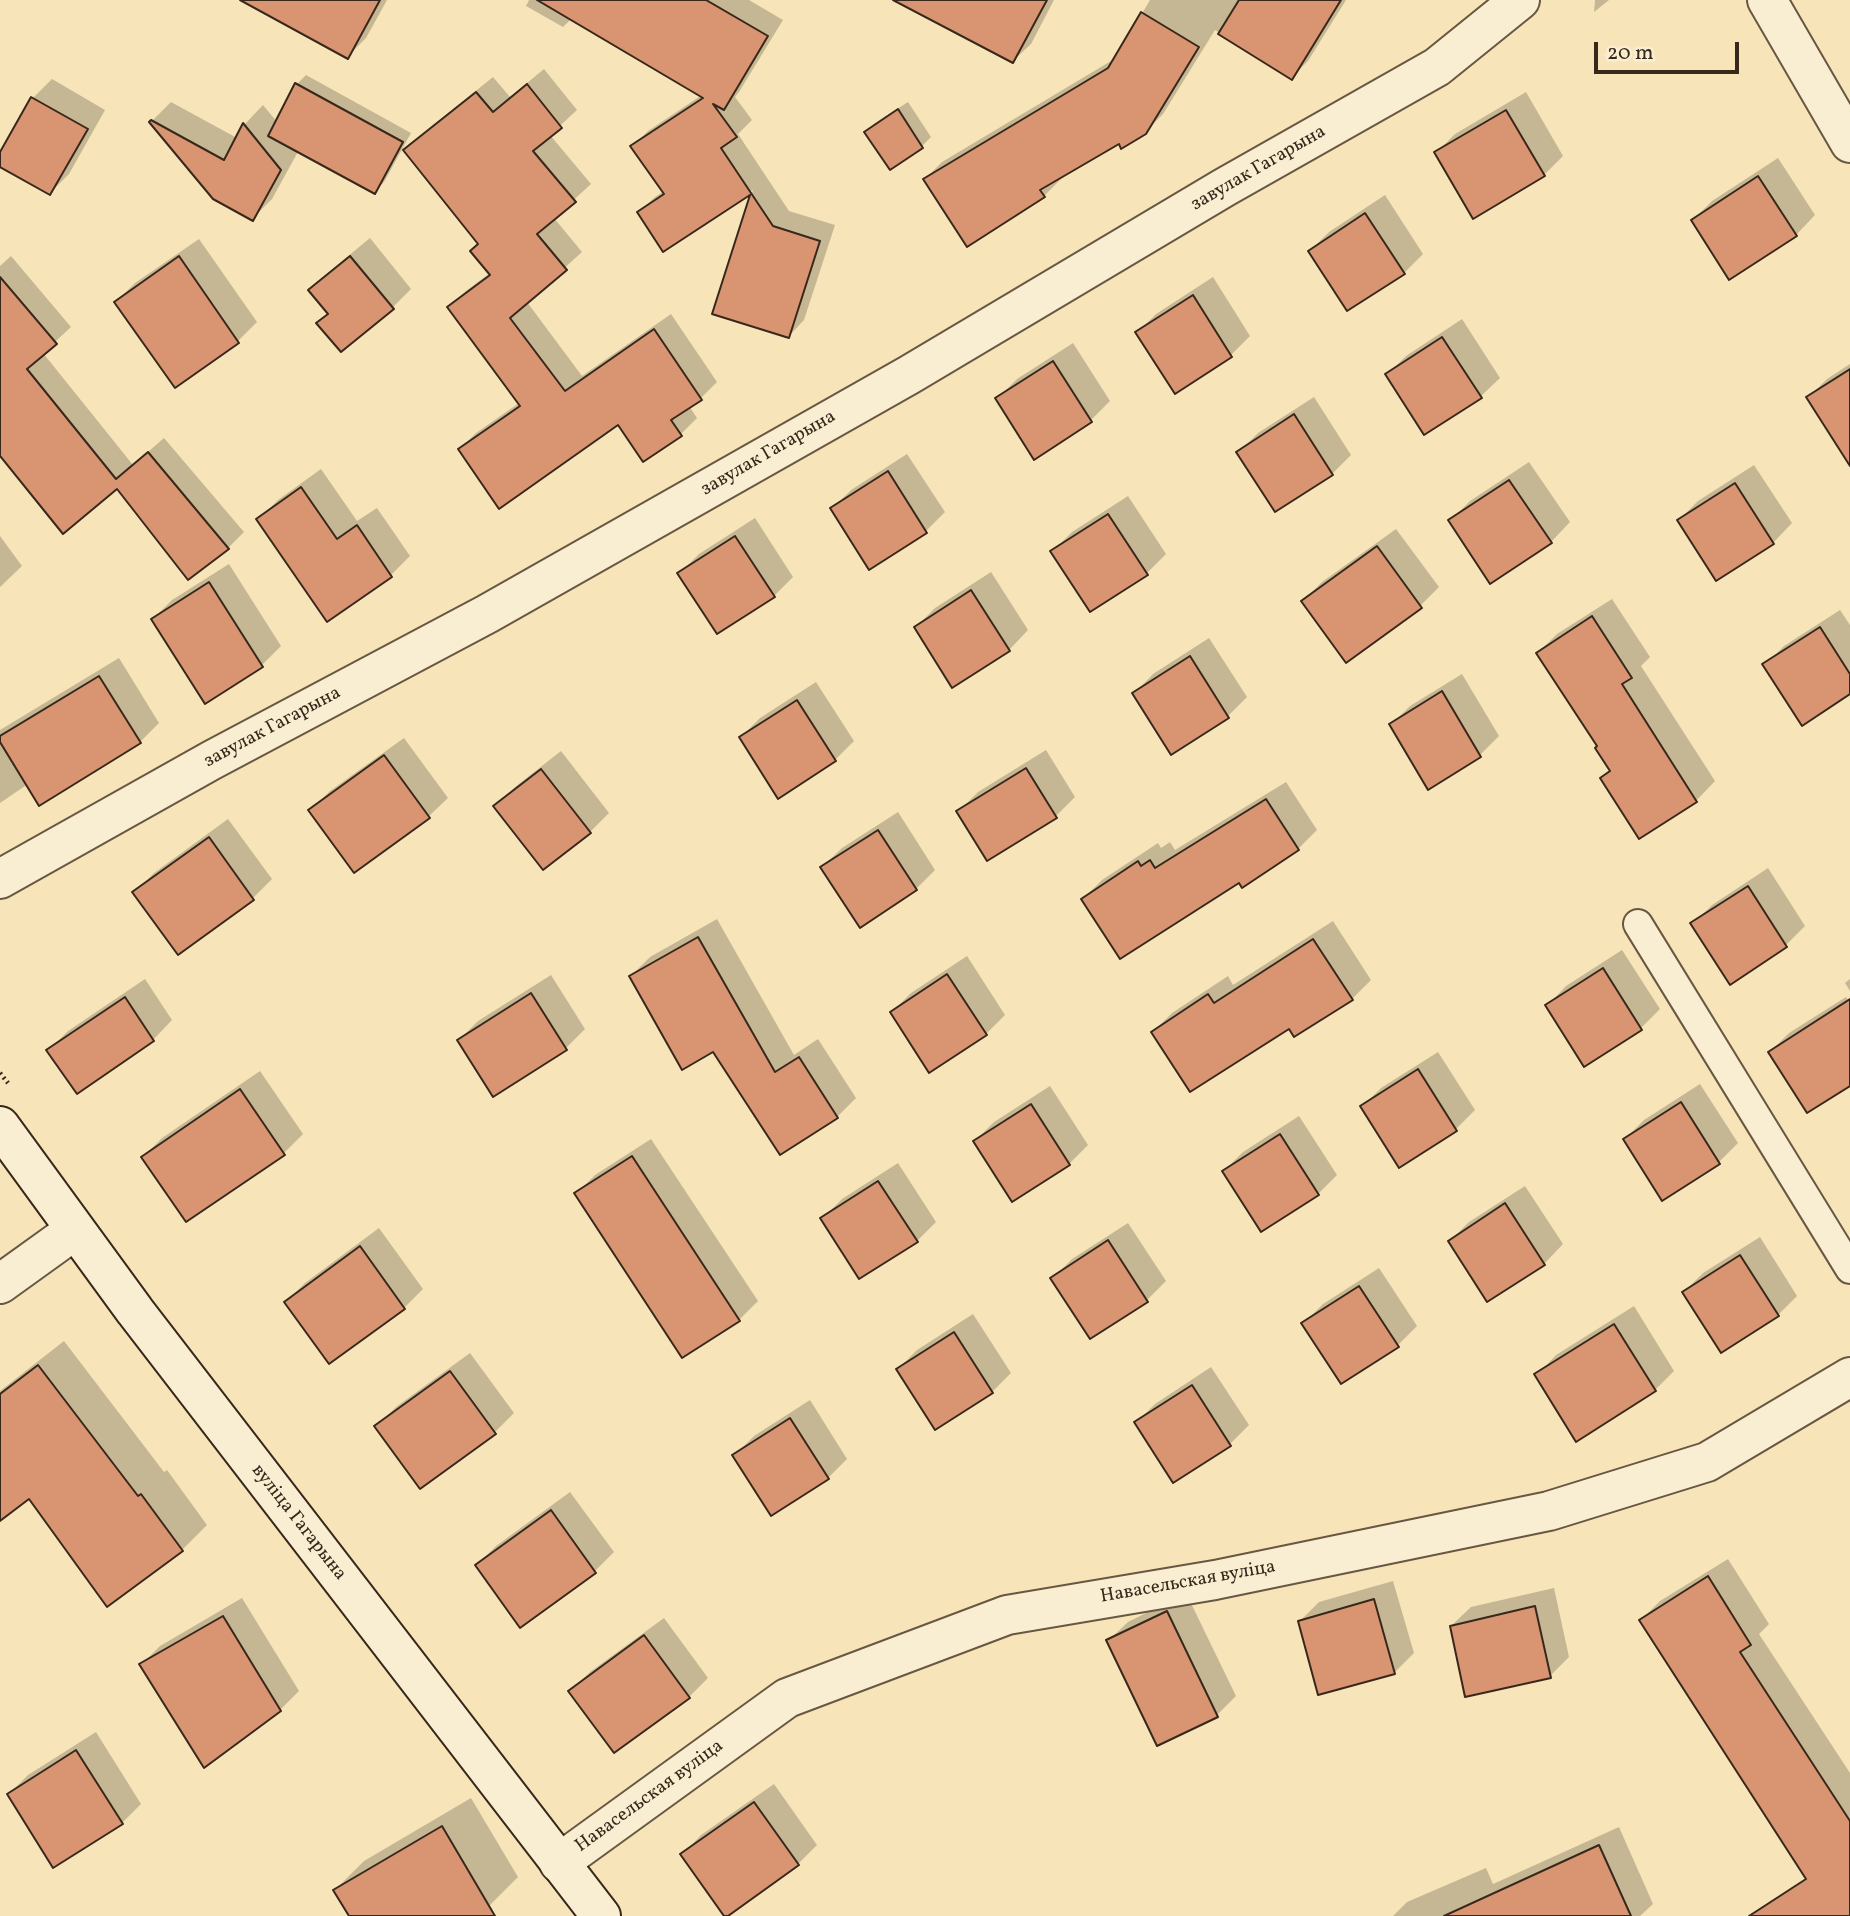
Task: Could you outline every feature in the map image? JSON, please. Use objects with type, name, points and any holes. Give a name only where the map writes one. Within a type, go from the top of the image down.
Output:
[{"type":"street","name":"завулак Гагарына","points":[[0,879],[212,760],[498,607],[909,375],[1225,187],[1437,67],[1520,0]]},
{"type":"street","points":[[1767,0],[1850,143]]},
{"type":"street","name":"вуліца Гагарына","points":[[0,1126],[143,1322],[601,1916]]},
{"type":"street","points":[[0,1284],[75,1230]]},
{"type":"street","name":"Навасельская вуліца","points":[[559,1863],[787,1698],[1007,1615],[1215,1580],[1549,1511],[1707,1462],[1850,1377]]},
{"type":"lane","points":[[1638,924],[1850,1269]]},
{"type":"building","points":[[240,0],[380,0],[348,59]]},
{"type":"building","points":[[537,0],[706,0],[768,36],[724,110],[713,104],[737,137],[721,148],[773,226],[820,241],[789,338],[712,314],[750,195],[663,252],[637,212],[664,194],[630,146],[703,98]]},
{"type":"building","points":[[893,0],[1047,0],[1013,63]]},
{"type":"building","points":[[1239,0],[1341,0],[1292,80],[1218,34]]},
{"type":"building","points":[[1141,12],[1199,47],[1146,134],[1121,149],[1119,144],[1040,190],[1045,197],[967,247],[923,179],[1108,68]]},
{"type":"building","points":[[295,83],[403,142],[375,194],[268,136]]},
{"type":"building","points":[[527,84],[562,128],[533,151],[576,202],[537,234],[567,270],[510,318],[565,391],[654,329],[702,400],[671,420],[682,436],[643,462],[618,425],[499,509],[458,449],[520,406],[447,307],[490,275],[470,251],[478,244],[403,150],[476,92],[493,112]]},
{"type":"building","points":[[31,97],[88,129],[50,195],[0,167],[0,152]]},
{"type":"building","points":[[898,109],[923,148],[890,170],[864,132]]},
{"type":"building","points":[[1506,110],[1545,176],[1473,219],[1434,152]]},
{"type":"building","points":[[151,120],[224,160],[243,123],[281,170],[253,221],[213,199],[149,122]]},
{"type":"building","points":[[1758,176],[1797,236],[1729,280],[1691,220]]},
{"type":"building","points":[[1365,213],[1405,274],[1347,311],[1308,251]]},
{"type":"building","points":[[179,256],[239,343],[175,388],[114,302]]},
{"type":"building","points":[[350,256],[394,309],[341,352],[316,323],[328,314],[308,290]]},
{"type":"building","points":[[0,277],[57,344],[27,369],[116,479],[148,452],[229,549],[188,580],[117,489],[63,534],[0,456]]},
{"type":"building","points":[[1193,295],[1232,357],[1175,394],[1135,332]]},
{"type":"building","points":[[1442,337],[1482,398],[1424,435],[1385,374]]},
{"type":"building","points":[[1053,361],[1092,422],[1034,460],[995,398]]},
{"type":"building","points":[[1850,369],[1850,466],[1806,397]]},
{"type":"building","points":[[1294,414],[1333,475],[1275,512],[1236,452]]},
{"type":"building","points":[[888,471],[927,533],[869,570],[830,508]]},
{"type":"building","points":[[1509,480],[1552,543],[1490,584],[1448,520]]},
{"type":"building","points":[[1735,483],[1774,544],[1716,581],[1677,520]]},
{"type":"building","points":[[301,487],[337,539],[357,525],[392,577],[327,622],[256,519]]},
{"type":"building","points":[[1108,514],[1148,575],[1090,612],[1050,551]]},
{"type":"building","points":[[735,536],[775,597],[717,634],[677,573]]},
{"type":"building","points":[[1377,546],[1422,608],[1346,663],[1301,601]]},
{"type":"building","points":[[209,582],[263,667],[205,704],[151,619]]},
{"type":"building","points":[[971,590],[1010,651],[952,688],[914,627]]},
{"type":"building","points":[[1592,616],[1632,678],[1622,684],[1697,802],[1639,839],[1600,778],[1610,771],[1595,748],[1597,746],[1536,653]]},
{"type":"building","points":[[1820,627],[1850,674],[1850,694],[1802,726],[1762,664]]},
{"type":"building","points":[[1190,656],[1229,718],[1171,755],[1132,693]]},
{"type":"building","points":[[99,676],[141,743],[39,806],[0,742],[0,736]]},
{"type":"building","points":[[1442,691],[1481,757],[1428,790],[1389,724]]},
{"type":"building","points":[[797,700],[836,761],[778,799],[739,737]]},
{"type":"building","points":[[384,755],[430,818],[354,873],[308,810]]},
{"type":"building","points":[[1026,768],[1057,818],[987,861],[956,811]]},
{"type":"building","points":[[541,769],[591,833],[543,870],[493,806]]},
{"type":"building","points":[[1266,799],[1299,850],[1242,888],[1239,883],[1120,959],[1081,899],[1138,861],[1141,866],[1150,860],[1155,868]]},
{"type":"building","points":[[878,830],[917,890],[860,928],[820,867]]},
{"type":"building","points":[[209,837],[254,900],[178,955],[132,892]]},
{"type":"building","points":[[1748,886],[1787,947],[1730,985],[1690,923]]},
{"type":"building","points":[[698,937],[775,1072],[799,1057],[838,1118],[780,1155],[713,1052],[682,1070],[629,976]]},
{"type":"building","points":[[1313,939],[1353,1000],[1294,1037],[1289,1029],[1190,1092],[1151,1032],[1208,994],[1214,1003]]},
{"type":"building","points":[[1603,968],[1642,1030],[1584,1067],[1545,1005]]},
{"type":"building","points":[[947,974],[987,1035],[929,1073],[890,1012]]},
{"type":"building","points":[[531,993],[567,1050],[493,1097],[457,1040]]},
{"type":"building","points":[[125,997],[154,1041],[77,1094],[46,1050]]},
{"type":"building","points":[[1850,999],[1850,1086],[1807,1113],[1768,1052]]},
{"type":"building","points":[[1418,1069],[1457,1131],[1399,1168],[1360,1106]]},
{"type":"building","points":[[240,1089],[285,1155],[186,1222],[141,1157]]},
{"type":"building","points":[[1681,1102],[1720,1164],[1662,1201],[1623,1139]]},
{"type":"building","points":[[1031,1104],[1070,1165],[1012,1202],[973,1141]]},
{"type":"building","points":[[1280,1134],[1319,1195],[1261,1232],[1222,1171]]},
{"type":"building","points":[[632,1156],[740,1321],[682,1358],[574,1193]]},
{"type":"building","points":[[878,1181],[918,1242],[859,1279],[820,1218]]},
{"type":"building","points":[[1505,1203],[1545,1265],[1487,1302],[1448,1241]]},
{"type":"building","points":[[1108,1240],[1148,1302],[1090,1339],[1050,1278]]},
{"type":"building","points":[[360,1246],[405,1309],[329,1364],[284,1302]]},
{"type":"building","points":[[1740,1255],[1779,1316],[1721,1353],[1682,1292]]},
{"type":"building","points":[[1359,1286],[1399,1347],[1341,1384],[1301,1323]]},
{"type":"building","points":[[1614,1324],[1656,1391],[1576,1442],[1534,1374]]},
{"type":"building","points":[[954,1332],[993,1393],[935,1430],[896,1369]]},
{"type":"building","points":[[38,1365],[183,1551],[107,1607],[29,1499],[0,1521],[0,1394]]},
{"type":"building","points":[[450,1371],[496,1434],[420,1489],[374,1426]]},
{"type":"building","points":[[1192,1385],[1231,1446],[1173,1483],[1134,1422]]},
{"type":"building","points":[[790,1418],[829,1479],[771,1516],[732,1455]]},
{"type":"building","points":[[551,1510],[596,1573],[520,1628],[475,1565]]},
{"type":"building","points":[[1708,1576],[1751,1645],[1740,1652],[1850,1821],[1850,1916],[1749,1916],[1806,1879],[1639,1620]]},
{"type":"building","points":[[1374,1599],[1395,1674],[1318,1695],[1298,1621]]},
{"type":"building","points":[[1535,1606],[1551,1678],[1465,1697],[1450,1626]]},
{"type":"building","points":[[1167,1611],[1218,1717],[1157,1746],[1106,1640]]},
{"type":"building","points":[[223,1616],[281,1711],[204,1768],[139,1664]]},
{"type":"building","points":[[644,1635],[690,1698],[614,1753],[568,1691]]},
{"type":"building","points":[[76,1750],[123,1824],[53,1868],[7,1794]]},
{"type":"building","points":[[754,1802],[799,1865],[728,1916],[724,1916],[680,1854]]},
{"type":"building","points":[[442,1826],[495,1916],[349,1916],[333,1890]]},
{"type":"building","points":[[1599,1845],[1631,1916],[1444,1916]]}]
